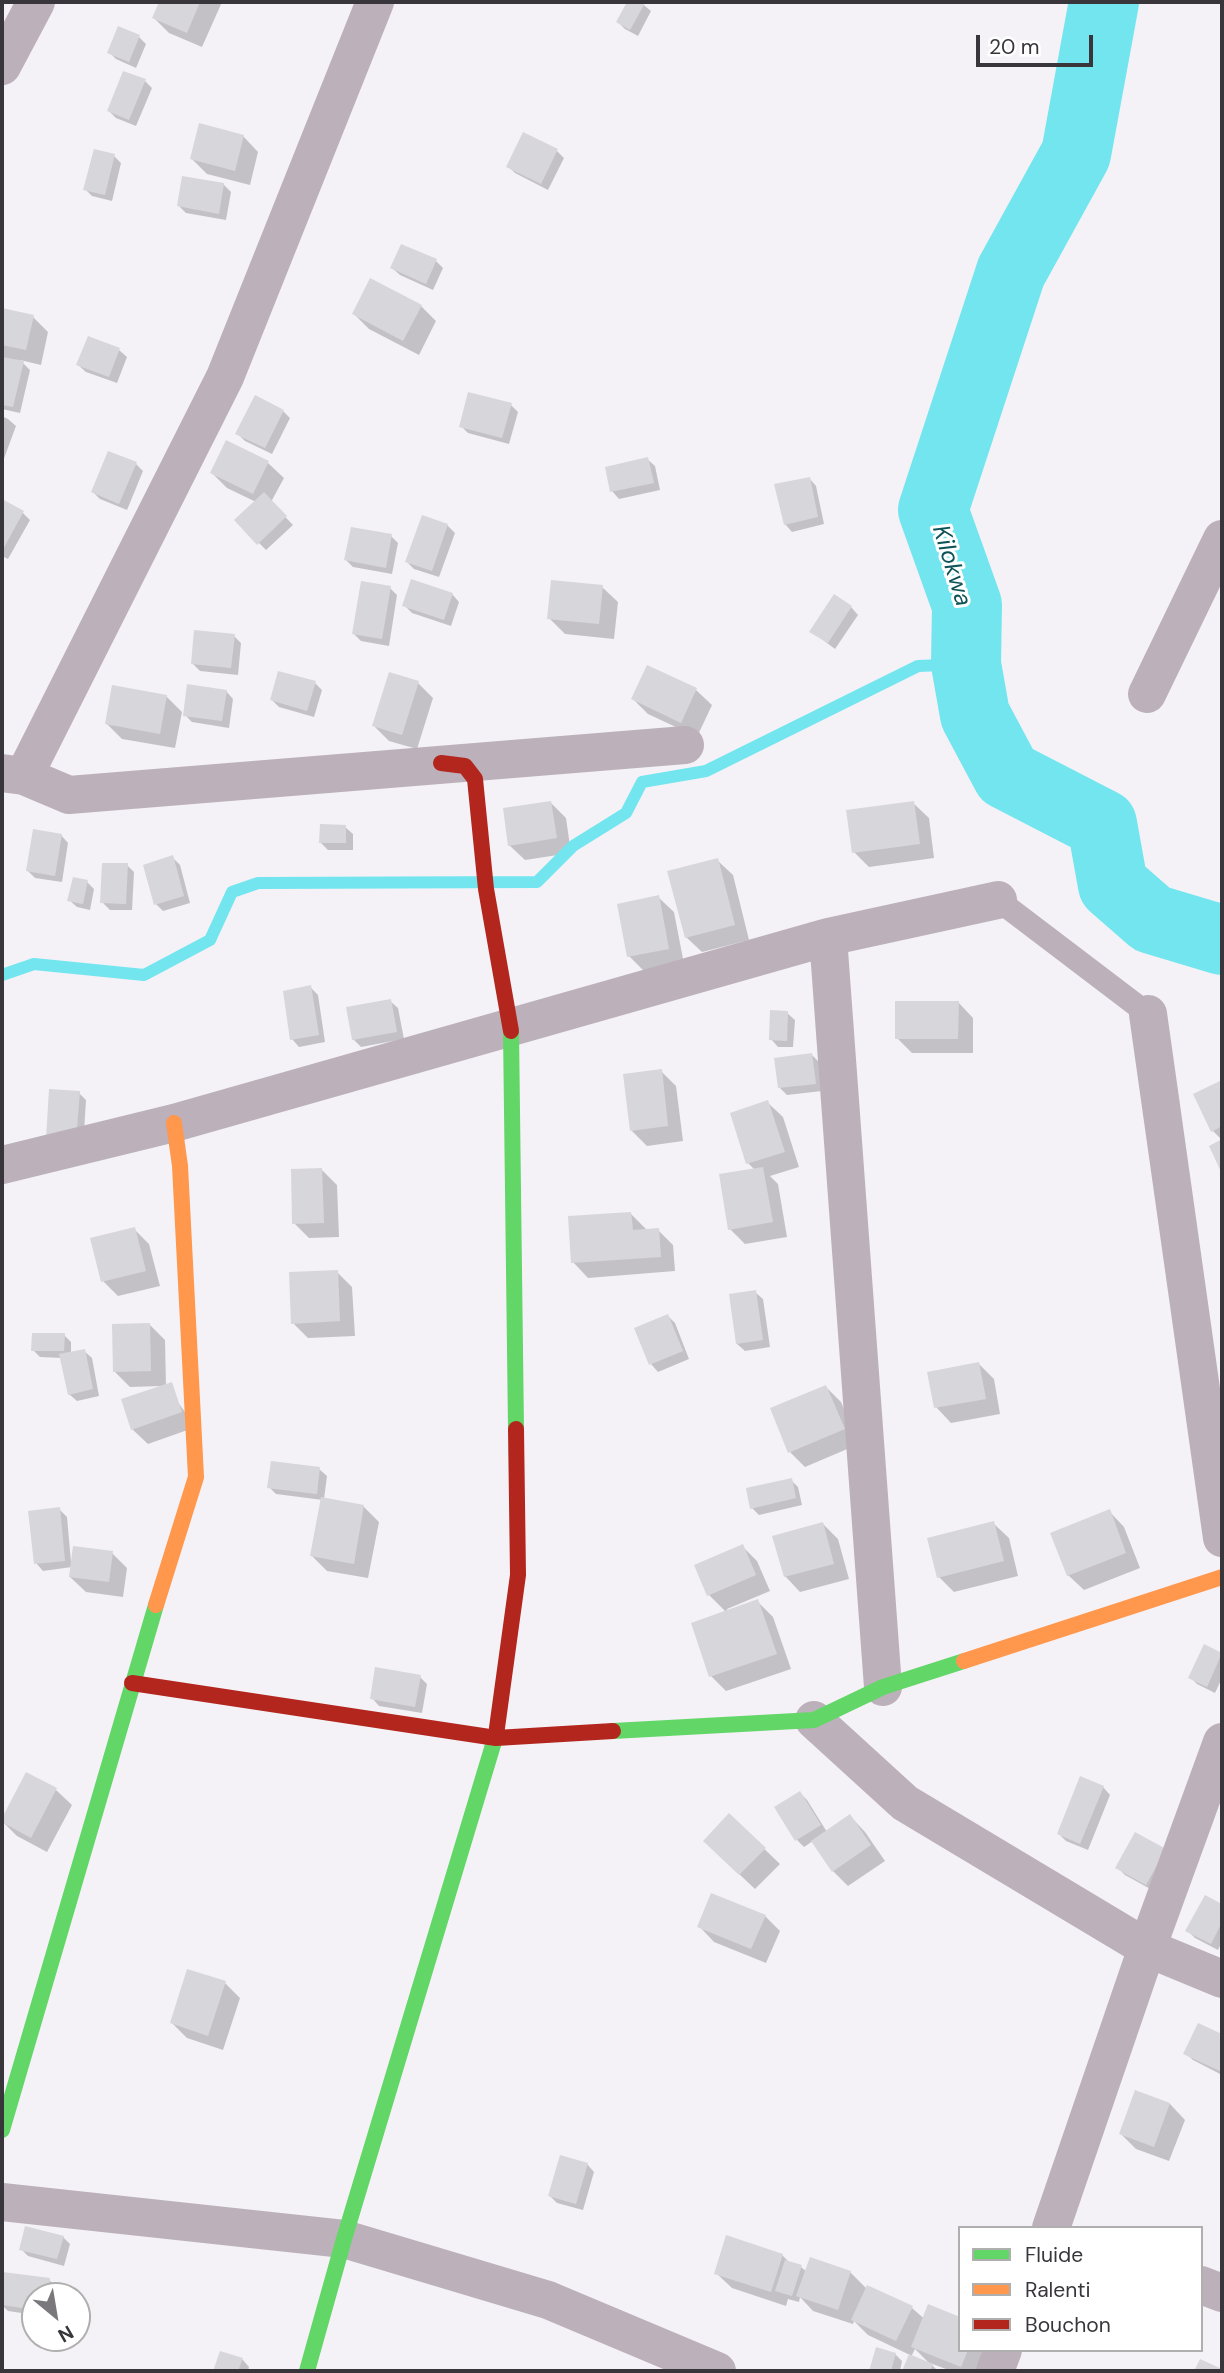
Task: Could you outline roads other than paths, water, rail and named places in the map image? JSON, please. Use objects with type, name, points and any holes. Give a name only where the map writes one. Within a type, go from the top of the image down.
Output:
[{"type":"street","points":[[2,66],[36,2]]},
{"type":"street","points":[[375,2],[225,377],[13,774],[69,795],[685,745]]},
{"type":"street","points":[[1147,694],[1222,539]]},
{"type":"street","points":[[307,2371],[344,2239],[496,1738],[517,1575],[510,1026],[486,889],[475,779],[465,766],[441,764]]},
{"type":"street","points":[[2,1165],[174,1123],[828,937],[998,900]]},
{"type":"street","points":[[828,937],[883,1687]]},
{"type":"street","points":[[1148,1014],[1222,1538]]},
{"type":"street","points":[[2,2130],[132,1683],[196,1478],[180,1166],[174,1123]]},
{"type":"street","points":[[132,1683],[496,1738],[814,1720],[883,1687],[1222,1577]]},
{"type":"street","points":[[814,1720],[905,1803],[1147,1948],[1222,1979]]},
{"type":"street","points":[[1052,2226],[1147,1948],[1222,1742]]},
{"type":"street","points":[[2,2202],[344,2239],[548,2300],[718,2371]]},
{"type":"street","points":[[1203,2286],[1222,2293]]},
{"type":"street","points":[[995,2371],[1002,2352]]},
{"type":"lane","points":[[998,900],[1148,1014]]},
{"type":"waterway","name":"Kilokwa","points":[[1104,2],[1076,154],[1011,272],[933,510],[967,605],[966,664],[975,715],[1007,775],[1102,824],[1113,885],[1152,919],[1222,940]]},
{"type":"waterway","points":[[2,975],[34,964],[144,975],[210,940],[232,892],[258,883],[537,882],[573,846],[626,813],[642,782],[706,771],[918,666],[966,664]]}]
